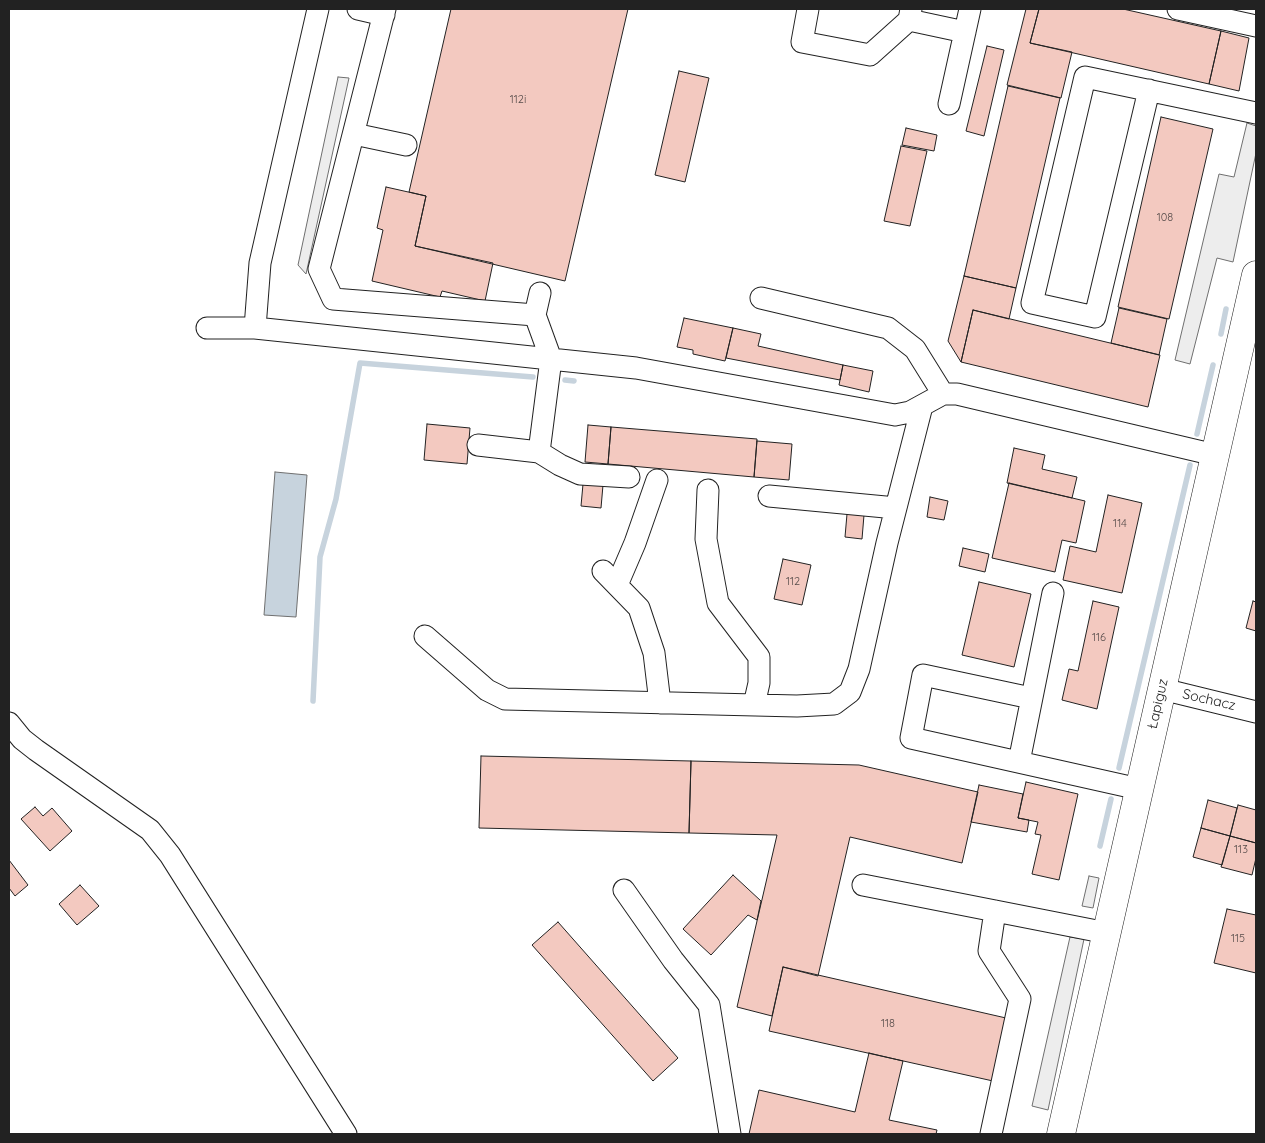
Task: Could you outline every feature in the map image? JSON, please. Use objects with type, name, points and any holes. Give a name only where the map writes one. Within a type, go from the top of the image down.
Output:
[{"type":"main road","name":"Łapiguz","points":[[1061,1134],[1256,275]]},
{"type":"street","points":[[255,328],[260,263],[318,9]]},
{"type":"street","points":[[358,9],[385,12],[319,269],[333,299],[535,315]]},
{"type":"street","points":[[808,9],[802,42],[870,55],[910,14],[965,32]]},
{"type":"street","points":[[949,104],[970,9]]},
{"type":"street","points":[[1178,9],[1256,26]]},
{"type":"street","points":[[1148,90],[1095,317],[1032,303],[1085,77],[1148,90],[1256,113]]},
{"type":"street","points":[[354,134],[406,145]]},
{"type":"street","points":[[539,452],[551,359],[535,315],[540,293]]},
{"type":"street","points":[[761,298],[888,328],[914,349],[943,394]]},
{"type":"street","points":[[207,328],[255,328],[645,370],[886,414],[903,414],[943,394],[957,394],[1215,455]]},
{"type":"street","points":[[425,636],[487,690],[504,700],[754,706],[821,706],[834,704],[850,692],[859,669],[896,508],[922,406]]},
{"type":"street","points":[[478,445],[539,452],[560,465],[580,474],[629,478]]},
{"type":"street","points":[[657,480],[610,578],[639,608],[654,653],[660,703]]},
{"type":"street","points":[[708,490],[706,539],[718,603],[759,657],[759,683],[754,706]]},
{"type":"street","points":[[770,496],[896,508]]},
{"type":"street","points":[[1019,762],[1053,593]]},
{"type":"street","points":[[1031,698],[923,675],[911,738],[1139,789]]},
{"type":"street","name":"Sochacz","points":[[1162,689],[1256,712]]},
{"type":"street","points":[[9,723],[22,739],[36,750],[150,830],[170,855],[346,1134]]},
{"type":"street","points":[[863,885],[1106,933]]},
{"type":"street","points":[[624,890],[673,960],[709,1005],[730,1134]]},
{"type":"street","points":[[991,1134],[1020,999],[989,950],[995,911]]},
{"type":"shaded area","points":[[338,77],[349,78],[306,274],[298,265]]},
{"type":"shaded area","points":[[1247,123],[1256,126],[1256,153],[1233,262],[1217,258],[1190,364],[1175,360],[1219,174],[1234,177]]},
{"type":"shaded area","points":[[275,472],[307,475],[296,617],[264,615]]},
{"type":"shaded area","points":[[1089,876],[1099,878],[1093,908],[1082,906]]},
{"type":"shaded area","points":[[1070,937],[1084,939],[1048,1110],[1032,1106]]},
{"type":"building","points":[[451,9],[628,9],[565,281],[415,246],[426,196],[409,192]]},
{"type":"building","points":[[1026,9],[1039,9],[1030,43],[1072,52],[1061,98],[1007,85]]},
{"type":"building","points":[[1039,9],[1123,9],[1221,31],[1209,84],[1030,43]]},
{"type":"building","points":[[1221,31],[1249,38],[1239,91],[1209,84]]},
{"type":"building","points":[[987,46],[1004,50],[984,136],[966,131]]},
{"type":"building","points":[[679,71],[709,78],[685,182],[655,175]]},
{"type":"building","points":[[1008,86],[1060,98],[1016,288],[964,276]]},
{"type":"building","points":[[1161,117],[1213,129],[1169,319],[1118,307]]},
{"type":"building","points":[[906,128],[937,135],[934,151],[902,145]]},
{"type":"building","points":[[901,146],[927,151],[910,226],[884,221]]},
{"type":"building","points":[[386,187],[426,196],[415,246],[493,263],[485,301],[442,291],[440,297],[372,281],[383,230],[377,228]]},
{"type":"building","points":[[964,276],[1016,288],[1009,319],[973,310],[961,362],[948,341]]},
{"type":"building","points":[[1119,308],[1167,319],[1159,355],[1111,343]]},
{"type":"building","points":[[973,310],[1160,355],[1148,407],[961,362]]},
{"type":"building","points":[[684,318],[733,328],[725,361],[693,354],[693,350],[677,347]]},
{"type":"building","points":[[733,328],[761,334],[758,346],[843,365],[840,380],[726,358]]},
{"type":"building","points":[[843,365],[873,371],[869,392],[839,385]]},
{"type":"building","points":[[427,424],[470,428],[467,464],[424,460]]},
{"type":"building","points":[[588,425],[611,427],[608,464],[585,462]]},
{"type":"building","points":[[611,427],[757,439],[754,477],[608,464]]},
{"type":"building","points":[[757,441],[792,444],[789,480],[754,477]]},
{"type":"building","points":[[1014,448],[1045,455],[1042,469],[1077,477],[1072,498],[1007,483]]},
{"type":"building","points":[[1009,483],[1085,501],[1076,543],[1062,540],[1055,572],[992,558]]},
{"type":"building","points":[[583,484],[603,485],[601,508],[581,506]]},
{"type":"building","points":[[1108,495],[1142,503],[1122,593],[1063,580],[1070,546],[1096,552]]},
{"type":"building","points":[[930,497],[948,501],[944,520],[927,517]]},
{"type":"building","points":[[847,514],[864,515],[862,539],[845,537]]},
{"type":"building","points":[[963,548],[989,554],[985,572],[959,566]]},
{"type":"building","points":[[783,559],[811,565],[802,605],[774,599]]},
{"type":"building","points":[[979,582],[1031,594],[1014,667],[962,655]]},
{"type":"building","points":[[1093,601],[1119,607],[1097,709],[1062,700],[1069,669],[1078,671]]},
{"type":"building","points":[[1253,601],[1256,602],[1256,631],[1246,628]]},
{"type":"building","points":[[481,756],[691,761],[689,833],[479,828]]},
{"type":"building","points":[[691,761],[859,765],[978,792],[962,863],[850,837],[818,976],[783,967],[772,1016],[737,1007],[777,835],[689,833]]},
{"type":"building","points":[[1026,782],[1078,794],[1059,880],[1032,874],[1041,835],[1035,834],[1038,822],[1018,818]]},
{"type":"building","points":[[979,785],[1023,794],[1018,818],[1029,820],[1027,832],[971,822]]},
{"type":"building","points":[[1208,800],[1237,808],[1230,836],[1201,828]]},
{"type":"building","points":[[1238,805],[1256,810],[1256,843],[1230,836]]},
{"type":"building","points":[[35,807],[43,816],[52,808],[72,831],[50,851],[21,819]]},
{"type":"building","points":[[1201,828],[1230,836],[1222,865],[1193,857]]},
{"type":"building","points":[[1230,836],[1256,843],[1256,858],[1252,875],[1221,867]]},
{"type":"building","points":[[9,860],[28,885],[15,896],[9,888]]},
{"type":"building","points":[[733,875],[761,901],[757,920],[748,915],[711,955],[683,929]]},
{"type":"building","points":[[80,885],[99,906],[77,925],[59,904]]},
{"type":"building","points":[[1227,909],[1256,915],[1256,973],[1214,963]]},
{"type":"building","points":[[558,922],[678,1058],[653,1081],[532,945]]},
{"type":"building","points":[[783,967],[1006,1018],[993,1081],[769,1031]]},
{"type":"building","points":[[869,1053],[903,1061],[889,1120],[937,1130],[936,1134],[749,1134],[759,1090],[855,1112]]},
{"type":"waterway","points":[[1221,334],[1226,309]]},
{"type":"waterway","points":[[313,701],[320,557],[336,499],[360,363],[533,377]]},
{"type":"waterway","points":[[1197,434],[1213,365]]},
{"type":"waterway","points":[[565,380],[574,381]]},
{"type":"waterway","points":[[1119,768],[1190,465]]},
{"type":"waterway","points":[[1100,846],[1111,799]]}]
